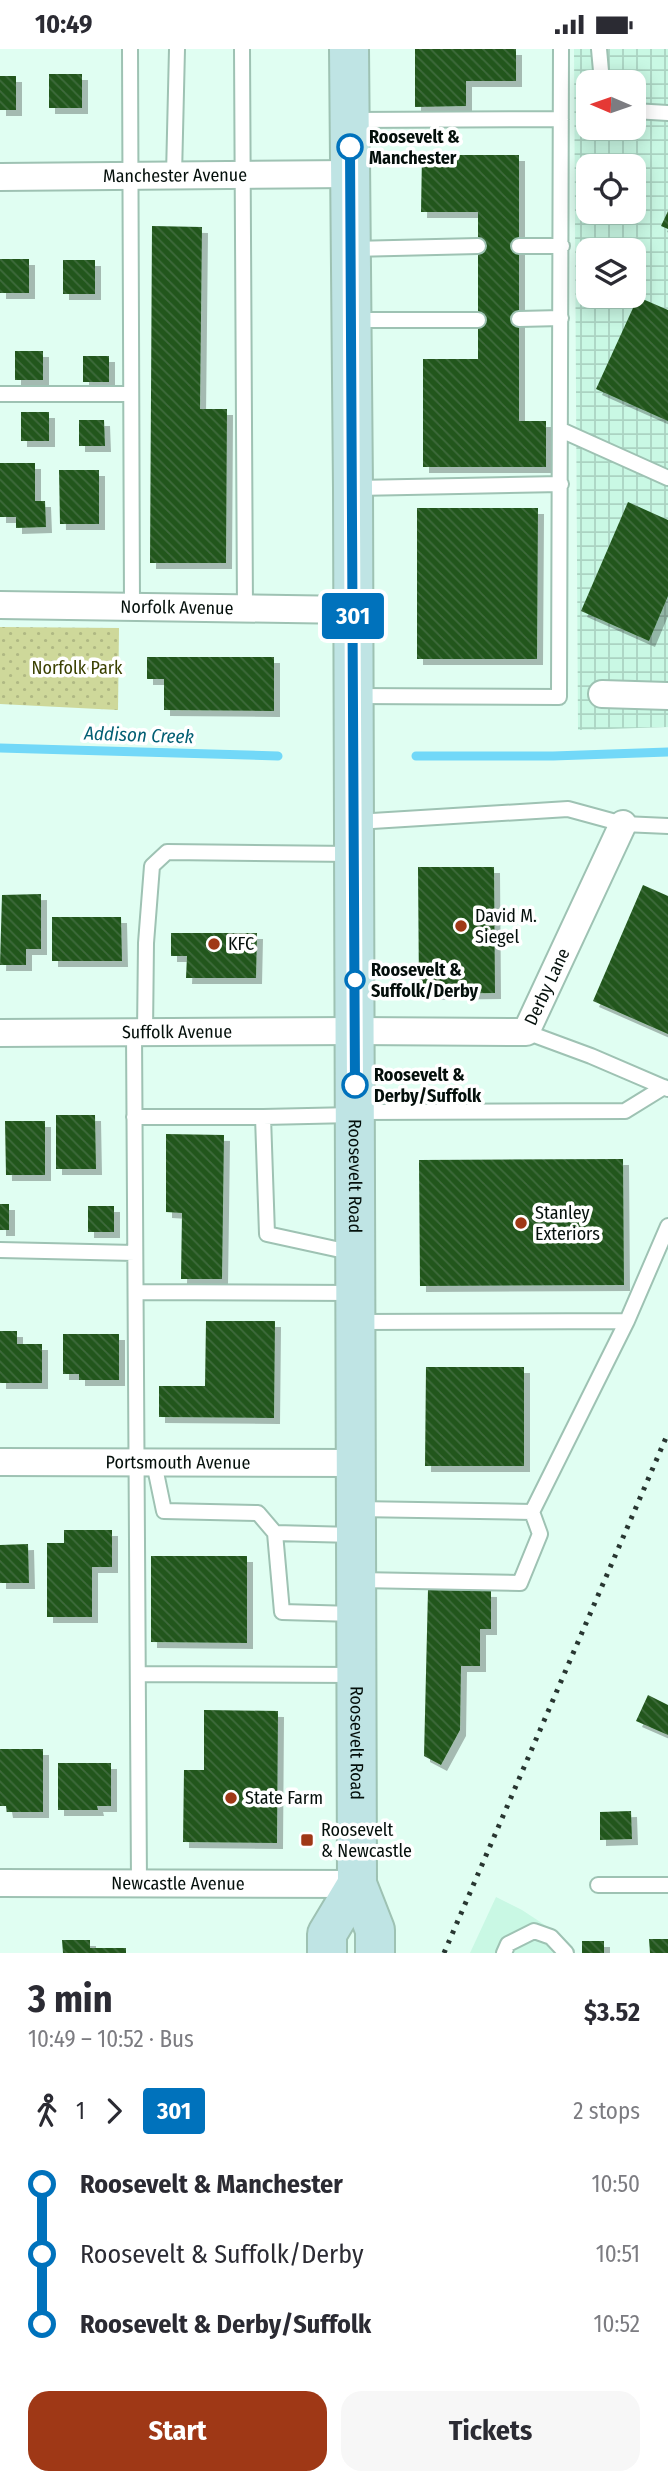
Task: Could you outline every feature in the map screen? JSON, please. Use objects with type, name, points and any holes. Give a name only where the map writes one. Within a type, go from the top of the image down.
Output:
[{"type":"main road","name":"Roosevelt Road","points":[[349,49],[354,696],[357,1884],[375,1930],[375,1953]]},
{"type":"main road","points":[[327,1953],[327,1934],[357,1884]]},
{"type":"street","name":"Manchester Avenue","points":[[0,177],[350,174]]},
{"type":"street","name":"Norfolk Avenue","points":[[0,605],[353,610]]},
{"type":"street","points":[[601,694],[668,696]]},
{"type":"street","name":"Derby Lane","points":[[355,1031],[526,1032],[623,824]]},
{"type":"street","name":"Suffolk Avenue","points":[[0,1033],[355,1031]]},
{"type":"street","name":"Portsmouth Avenue","points":[[0,1462],[356,1463]]},
{"type":"street","name":"Newcastle Avenue","points":[[0,1883],[357,1884]]},
{"type":"lane","points":[[130,49],[132,606]]},
{"type":"lane","points":[[174,175],[177,49]]},
{"type":"lane","points":[[242,49],[245,610]]},
{"type":"lane","points":[[354,696],[559,697],[561,49]]},
{"type":"lane","points":[[600,49],[601,70]]},
{"type":"lane","points":[[646,112],[668,113]]},
{"type":"lane","points":[[350,120],[561,119]]},
{"type":"lane","points":[[351,249],[478,246]]},
{"type":"lane","points":[[519,246],[562,246]]},
{"type":"lane","points":[[519,319],[561,318]]},
{"type":"lane","points":[[352,320],[478,320]]},
{"type":"lane","points":[[0,394],[131,394]]},
{"type":"lane","points":[[561,430],[668,478]]},
{"type":"lane","points":[[353,488],[561,484]]},
{"type":"lane","points":[[139,1884],[138,1674],[146,1462],[136,1292],[134,1117],[152,866],[167,852],[354,838],[568,809],[623,824],[668,826]]},
{"type":"lane","points":[[526,1032],[666,1088]]},
{"type":"lane","points":[[134,1117],[625,1111],[666,1088]]},
{"type":"lane","points":[[263,1117],[267,1234],[355,1253]]},
{"type":"lane","points":[[146,1462],[164,1511],[258,1513],[275,1533],[282,1612],[356,1597],[520,1583],[540,1534],[532,1512],[627,1321],[668,1226]]},
{"type":"lane","points":[[0,1250],[135,1253]]},
{"type":"lane","points":[[136,1292],[355,1308],[627,1321]]},
{"type":"lane","points":[[275,1533],[356,1522],[532,1512]]},
{"type":"lane","points":[[138,1674],[356,1675]]},
{"type":"lane","points":[[597,1885],[668,1885]]},
{"type":"lane","points":[[504,1953],[508,1944],[534,1931],[551,1937],[566,1953]]},
{"type":"shaded area","points":[[574,49],[668,49],[668,727],[578,730]]},
{"type":"shaded area","points":[[496,1897],[522,1910],[563,1937],[563,1953],[470,1953]]},
{"type":"green space","name":"Norfolk Park","points":[[0,627],[119,628],[118,710],[0,704]]},
{"type":"building","points":[[415,49],[516,49],[516,81],[466,81],[466,106],[415,107]]},
{"type":"building","points":[[49,74],[82,74],[82,108],[49,108]]},
{"type":"building","points":[[0,76],[16,76],[16,110],[0,110]]},
{"type":"building","points":[[422,155],[519,155],[519,421],[546,421],[546,467],[423,467],[423,359],[478,359],[478,212],[421,212]]},
{"type":"building","points":[[668,211],[668,229],[661,226]]},
{"type":"building","points":[[152,226],[202,227],[200,409],[227,409],[226,563],[150,563]]},
{"type":"building","points":[[0,259],[29,259],[29,293],[0,293]]},
{"type":"building","points":[[63,260],[95,260],[95,294],[63,294]]},
{"type":"building","points":[[646,300],[668,310],[668,421],[596,389],[633,308],[646,308]]},
{"type":"building","points":[[15,351],[43,351],[43,380],[15,380]]},
{"type":"building","points":[[83,356],[109,356],[109,382],[83,382]]},
{"type":"building","points":[[21,412],[49,412],[49,441],[21,441]]},
{"type":"building","points":[[79,420],[104,420],[105,446],[79,446]]},
{"type":"building","points":[[0,463],[35,463],[35,501],[45,501],[46,527],[16,528],[16,517],[0,517]]},
{"type":"building","points":[[59,470],[99,470],[99,524],[60,524]]},
{"type":"building","points":[[628,502],[668,520],[668,596],[649,641],[581,611]]},
{"type":"building","points":[[417,508],[538,508],[537,659],[417,659]]},
{"type":"building","points":[[147,657],[274,657],[274,711],[164,710],[164,679],[147,679]]},
{"type":"building","points":[[418,867],[494,867],[495,993],[419,994]]},
{"type":"building","points":[[643,885],[668,896],[668,1034],[593,1001]]},
{"type":"building","points":[[41,894],[41,949],[26,949],[26,965],[0,965],[2,895]]},
{"type":"building","points":[[52,917],[121,917],[122,961],[52,961]]},
{"type":"building","name":"KFC","points":[[171,933],[257,933],[256,978],[186,978],[187,956],[171,956]]},
{"type":"building","points":[[56,1115],[95,1115],[96,1169],[56,1169]]},
{"type":"building","points":[[5,1121],[45,1121],[45,1175],[6,1175]]},
{"type":"building","points":[[166,1134],[224,1135],[222,1279],[181,1279],[182,1213],[166,1212]]},
{"type":"building","name":"Stanley Exteriors","points":[[623,1159],[624,1285],[420,1286],[419,1160]]},
{"type":"building","points":[[0,1204],[9,1204],[9,1230],[0,1230]]},
{"type":"building","points":[[88,1206],[114,1206],[114,1232],[88,1232]]},
{"type":"building","points":[[206,1321],[275,1321],[274,1418],[159,1417],[159,1386],[205,1386]]},
{"type":"building","points":[[0,1331],[17,1331],[17,1344],[42,1344],[42,1383],[0,1383]]},
{"type":"building","points":[[63,1334],[119,1334],[119,1380],[79,1380],[79,1374],[63,1374]]},
{"type":"building","points":[[426,1367],[524,1367],[524,1466],[425,1466]]},
{"type":"building","points":[[64,1530],[112,1530],[112,1567],[92,1567],[92,1617],[47,1617],[47,1543],[64,1543]]},
{"type":"building","points":[[28,1544],[29,1583],[0,1583],[0,1545]]},
{"type":"building","points":[[151,1556],[247,1556],[247,1643],[151,1642]]},
{"type":"building","points":[[428,1590],[491,1591],[491,1629],[480,1629],[480,1666],[461,1666],[460,1730],[441,1765],[424,1756]]},
{"type":"building","points":[[648,1695],[668,1705],[668,1735],[636,1721]]},
{"type":"building","points":[[204,1710],[278,1711],[277,1843],[183,1842],[184,1770],[204,1770]]},
{"type":"building","points":[[0,1749],[43,1749],[43,1812],[7,1812],[6,1806],[0,1806]]},
{"type":"building","points":[[58,1763],[111,1763],[111,1806],[97,1806],[98,1810],[58,1810]]},
{"type":"building","points":[[631,1811],[632,1839],[600,1840],[600,1812]]},
{"type":"building","points":[[649,1939],[668,1939],[668,1953],[650,1953]]},
{"type":"building","points":[[62,1940],[90,1940],[90,1948],[126,1948],[126,1953],[63,1953]]},
{"type":"building","points":[[582,1941],[604,1941],[604,1953],[582,1953]]},
{"type":"waterway","name":"Addison Creek","points":[[0,748],[278,756]]},
{"type":"waterway","name":"Addison Creek","points":[[416,756],[553,756],[668,752]]},
{"type":"railway","points":[[444,1953],[668,1433]]},
{"type":"bus line","name":"301","points":[[350,147],[355,1085]]},
{"type":"place","name":"Roosevelt & Manchester","points":[[350,147]]},
{"type":"place","name":"David M. Siegel","points":[[461,926]]},
{"type":"place","name":"KFC","points":[[214,944]]},
{"type":"place","name":"Roosevelt & Suffolk/Derby","points":[[355,980]]},
{"type":"place","name":"Roosevelt & Derby/Suffolk","points":[[355,1085]]},
{"type":"place","name":"Stanley Exteriors","points":[[521,1223]]},
{"type":"place","name":"State Farm","points":[[231,1798]]},
{"type":"place","name":"Roosevelt & Newcastle","points":[[307,1840]]}]
